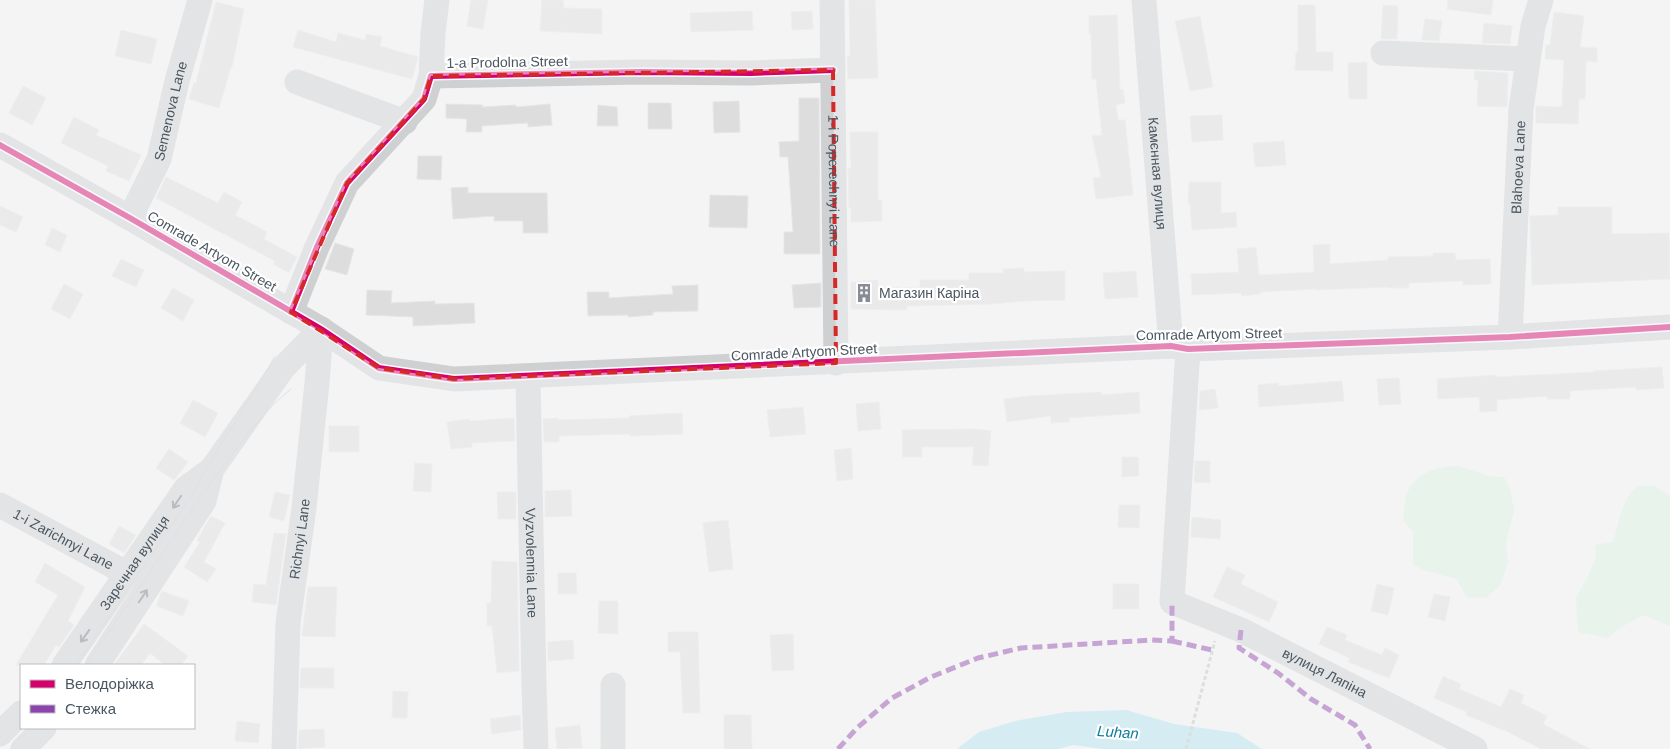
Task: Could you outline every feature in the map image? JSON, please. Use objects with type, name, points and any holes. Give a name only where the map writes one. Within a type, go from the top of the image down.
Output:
[{"type":"street","name":"Semenova Lane","points":[[130,218],[159,159],[177,81],[200,0]]},
{"type":"street","points":[[430,76],[432,33],[437,0]]},
{"type":"street","name":"1-i Poperechnyi Lane","points":[[832,0],[836,363]]},
{"type":"street","name":"Камєнная вулиця","points":[[1144,0],[1182,351],[1172,602]]},
{"type":"street","name":"Blahoeva Lane","points":[[1510,336],[1521,109],[1533,26],[1541,0]]},
{"type":"street","points":[[1383,53],[1528,58]]},
{"type":"street","name":"1-a Prodolna Street","points":[[291,312],[317,247],[347,183],[405,122],[424,99],[430,76],[641,72],[752,73],[833,70]]},
{"type":"street","points":[[297,82],[405,122]]},
{"type":"street","name":"Comrade Artyom Street","points":[[0,145],[321,329],[379,368],[454,379],[1182,351],[1670,327]]},
{"type":"street","name":"Зарєчная вулиця","points":[[65,664],[186,488],[212,469],[282,368],[321,329]]},
{"type":"street","name":"Richnyi Lane","points":[[284,749],[288,623],[304,508],[318,383],[321,329]]},
{"type":"street","name":"Vyzvolennia Lane","points":[[528,377],[536,749]]},
{"type":"street","name":"Зарєчная вулиця","points":[[97,664],[204,501],[212,469]]},
{"type":"street","name":"1-i Zarichnyi Lane","points":[[0,505],[128,574]]},
{"type":"street","name":"вулиця Ляпіна","points":[[1172,602],[1241,630],[1474,749]]},
{"type":"street","points":[[613,685],[613,749]]},
{"type":"street","points":[[0,734],[20,714]]},
{"type":"street","points":[[23,749],[43,729]]},
{"type":"path","points":[[1186,749],[1212,650]]},
{"type":"highlighted area","points":[[833,70],[836,363],[454,379],[379,368],[291,312],[347,183],[424,99],[431,76]]},
{"type":"green space","points":[[1458,466],[1489,476],[1504,477],[1510,488],[1514,510],[1506,543],[1508,562],[1500,586],[1486,598],[1467,597],[1456,579],[1423,570],[1413,564],[1413,532],[1403,520],[1406,496],[1420,476],[1441,468]]},
{"type":"green space","points":[[1640,486],[1655,486],[1670,496],[1670,626],[1643,615],[1618,629],[1608,638],[1578,632],[1576,598],[1596,557],[1595,545],[1613,542],[1625,503],[1633,490]]},
{"type":"water","name":"Luhan","points":[[1126,710],[1174,724],[1237,733],[1262,749],[1103,749],[1073,745],[1059,749],[957,749],[979,732],[1015,721],[1067,712]]},
{"type":"building","points":[[471,0],[488,0],[483,29],[467,26]]},
{"type":"building","points":[[542,0],[563,0],[564,8],[602,9],[602,34],[540,31]]},
{"type":"building","points":[[849,0],[875,0],[878,78],[848,79],[847,56],[850,56]]},
{"type":"building","points":[[1448,0],[1493,0],[1491,15],[1447,9]]},
{"type":"building","points":[[216,2],[244,9],[232,67],[219,108],[189,99],[194,82],[196,83]]},
{"type":"building","points":[[1298,5],[1315,5],[1316,52],[1333,52],[1333,71],[1295,70],[1296,52],[1298,52]]},
{"type":"building","points":[[1383,5],[1398,6],[1397,39],[1381,39]]},
{"type":"building","points":[[752,11],[753,30],[691,32],[690,13]]},
{"type":"building","points":[[812,11],[813,29],[792,30],[791,12]]},
{"type":"building","points":[[1554,12],[1584,16],[1580,47],[1597,48],[1597,62],[1586,61],[1585,99],[1579,99],[1578,124],[1536,123],[1536,106],[1562,107],[1564,60],[1545,59],[1546,45],[1550,45]]},
{"type":"building","points":[[1117,15],[1120,90],[1123,89],[1125,103],[1116,105],[1118,120],[1125,120],[1133,195],[1096,199],[1093,178],[1101,177],[1092,136],[1102,135],[1096,79],[1092,79],[1089,16]]},
{"type":"building","points":[[1200,16],[1213,87],[1190,91],[1175,21]]},
{"type":"building","points":[[1425,19],[1442,21],[1439,41],[1422,40]]},
{"type":"building","points":[[1484,23],[1512,26],[1510,44],[1482,43]]},
{"type":"building","points":[[121,30],[157,39],[151,64],[115,56]]},
{"type":"building","points":[[298,30],[336,42],[338,33],[365,40],[366,34],[382,37],[380,46],[418,57],[412,79],[293,47]]},
{"type":"building","points":[[1367,62],[1367,99],[1349,99],[1348,63]]},
{"type":"building","points":[[1475,71],[1508,73],[1507,107],[1477,106],[1478,80],[1474,80]]},
{"type":"building","points":[[23,86],[46,98],[32,125],[9,113]]},
{"type":"building","points":[[799,98],[819,98],[820,254],[784,254],[784,232],[793,232],[788,157],[780,157],[779,142],[799,141]]},
{"type":"building","points":[[739,101],[740,132],[714,133],[713,102]]},
{"type":"building","points":[[648,103],[671,103],[672,129],[648,129]]},
{"type":"building","points":[[446,104],[483,105],[482,107],[516,105],[516,107],[550,104],[552,125],[528,127],[528,123],[482,126],[482,132],[466,132],[467,119],[446,118]]},
{"type":"building","points":[[598,105],[617,107],[618,126],[597,126]]},
{"type":"building","points":[[1222,115],[1223,140],[1192,142],[1190,116]]},
{"type":"building","points":[[74,117],[99,130],[96,135],[141,155],[129,181],[106,171],[108,166],[61,143]]},
{"type":"building","points":[[850,132],[878,132],[878,200],[882,200],[882,221],[851,222],[848,168],[851,168]]},
{"type":"building","points":[[1284,141],[1286,165],[1255,167],[1253,143]]},
{"type":"building","points":[[418,156],[442,156],[441,180],[417,179]]},
{"type":"building","points":[[166,177],[218,203],[224,192],[242,202],[235,215],[267,232],[264,239],[297,257],[289,273],[273,264],[275,261],[156,198]]},
{"type":"building","points":[[1189,182],[1221,182],[1221,213],[1236,212],[1237,227],[1192,230],[1190,203],[1188,203]]},
{"type":"building","points":[[468,187],[468,193],[547,193],[548,233],[523,233],[523,221],[494,221],[494,216],[453,219],[451,188]]},
{"type":"building","points":[[710,195],[748,196],[747,228],[709,227]]},
{"type":"building","points":[[0,206],[23,217],[16,232],[0,225]]},
{"type":"building","points":[[1558,207],[1612,207],[1612,234],[1669,233],[1670,279],[1532,285],[1530,216],[1558,215]]},
{"type":"building","points":[[52,228],[67,235],[60,252],[45,245]]},
{"type":"building","points":[[335,243],[354,249],[347,275],[325,269]]},
{"type":"building","points":[[1330,244],[1330,264],[1388,260],[1388,257],[1433,256],[1433,253],[1455,253],[1456,260],[1490,259],[1491,284],[1463,285],[1463,281],[1409,283],[1409,288],[1315,289],[1260,292],[1260,294],[1242,296],[1241,293],[1192,295],[1191,274],[1239,272],[1237,249],[1256,247],[1259,275],[1314,272],[1313,245]]},
{"type":"building","points":[[121,259],[144,270],[136,287],[112,276]]},
{"type":"building","points":[[1024,268],[1024,272],[1065,271],[1065,300],[907,306],[907,310],[851,309],[851,282],[878,280],[878,287],[920,288],[920,280],[969,280],[969,273],[1003,273],[1003,269]]},
{"type":"building","points":[[1136,271],[1138,297],[1105,299],[1103,273]]},
{"type":"building","points":[[821,283],[821,307],[794,308],[792,285]]},
{"type":"building","points":[[64,284],[83,294],[70,319],[51,309]]},
{"type":"building","points":[[698,285],[698,311],[653,312],[653,315],[628,317],[628,315],[588,316],[587,292],[609,292],[609,298],[673,294],[672,286]]},
{"type":"building","points":[[173,288],[194,300],[183,321],[161,308]]},
{"type":"building","points":[[367,290],[392,291],[391,303],[435,301],[435,304],[474,303],[475,323],[413,326],[413,317],[366,315]]},
{"type":"building","points":[[1662,367],[1664,388],[1636,390],[1636,387],[1570,391],[1570,399],[1547,399],[1547,396],[1497,400],[1497,411],[1480,412],[1479,397],[1438,399],[1437,379]]},
{"type":"building","points":[[1399,378],[1401,404],[1379,405],[1377,379]]},
{"type":"building","points":[[1342,381],[1344,401],[1259,407],[1258,385],[1278,383],[1278,386]]},
{"type":"building","points":[[1215,389],[1218,408],[1199,410],[1200,391]]},
{"type":"building","points":[[1102,392],[1102,395],[1139,392],[1140,413],[1069,418],[1069,422],[1051,423],[1051,416],[1007,422],[1004,399]]},
{"type":"building","points":[[193,400],[218,413],[205,437],[180,423]]},
{"type":"building","points":[[879,402],[881,429],[858,431],[856,404]]},
{"type":"building","points":[[803,407],[806,434],[770,437],[767,410]]},
{"type":"building","points":[[682,413],[683,434],[559,436],[559,442],[544,442],[543,419],[629,418],[629,416]]},
{"type":"building","points":[[514,418],[515,441],[472,443],[472,447],[451,449],[447,422],[469,419],[469,421]]},
{"type":"building","points":[[329,426],[359,426],[359,452],[329,452]]},
{"type":"building","points":[[974,429],[991,431],[988,466],[972,465],[974,447],[922,447],[922,457],[903,457],[902,430]]},
{"type":"building","points":[[851,448],[853,479],[837,481],[834,450]]},
{"type":"building","points":[[169,449],[188,462],[174,480],[156,468]]},
{"type":"building","points":[[1122,457],[1138,457],[1139,476],[1122,477]]},
{"type":"building","points":[[1195,461],[1210,461],[1210,483],[1194,482]]},
{"type":"building","points":[[415,463],[432,464],[431,492],[413,491]]},
{"type":"building","points":[[571,490],[572,516],[545,517],[545,491]]},
{"type":"building","points":[[275,492],[290,495],[284,521],[269,517]]},
{"type":"building","points":[[497,492],[516,492],[516,519],[498,519]]},
{"type":"building","points":[[1119,505],[1140,505],[1139,528],[1118,527]]},
{"type":"building","points":[[211,516],[225,523],[204,562],[216,569],[207,582],[184,567],[200,542],[197,540]]},
{"type":"building","points":[[1192,517],[1221,520],[1220,539],[1191,537]]},
{"type":"building","points":[[728,520],[733,569],[709,572],[703,523]]},
{"type":"building","points":[[119,526],[136,535],[124,553],[109,544]]},
{"type":"building","points":[[274,533],[286,534],[276,605],[252,602],[254,584],[266,585]]},
{"type":"building","points":[[492,561],[517,562],[519,671],[497,673],[492,626],[487,626],[487,603],[491,603]]},
{"type":"building","points":[[45,563],[85,587],[68,621],[74,625],[59,647],[56,645],[45,664],[16,665],[58,595],[35,582]]},
{"type":"building","points":[[1227,567],[1245,575],[1241,584],[1278,602],[1269,622],[1213,597]]},
{"type":"building","points":[[558,573],[576,573],[577,594],[558,594]]},
{"type":"building","points":[[1113,584],[1139,584],[1139,609],[1113,609]]},
{"type":"building","points":[[1377,584],[1394,588],[1388,615],[1371,611]]},
{"type":"building","points":[[308,587],[337,587],[335,637],[302,636]]},
{"type":"building","points":[[162,591],[189,601],[183,616],[156,606]]},
{"type":"building","points":[[1434,594],[1450,597],[1445,621],[1428,617]]},
{"type":"building","points":[[599,601],[618,601],[618,634],[598,633]]},
{"type":"building","points":[[144,624],[188,656],[182,664],[164,664],[150,653],[142,664],[115,664]]},
{"type":"building","points":[[1327,627],[1347,635],[1345,640],[1382,655],[1385,648],[1399,655],[1389,678],[1348,662],[1350,658],[1319,644]]},
{"type":"building","points":[[668,632],[698,632],[700,713],[683,713],[680,652],[668,652]]},
{"type":"building","points":[[793,634],[794,670],[772,671],[770,635]]},
{"type":"building","points":[[573,640],[574,659],[548,661],[548,642]]},
{"type":"building","points":[[301,668],[334,668],[334,688],[300,688]]},
{"type":"building","points":[[1443,676],[1461,684],[1459,689],[1501,707],[1510,689],[1524,695],[1521,703],[1547,716],[1543,724],[1590,749],[1541,749],[1508,732],[1466,715],[1467,712],[1434,698]]},
{"type":"building","points":[[393,691],[408,692],[407,718],[392,718]]},
{"type":"building","points":[[520,715],[521,730],[492,734],[490,719]]},
{"type":"building","points":[[724,715],[751,715],[752,749],[724,749]]},
{"type":"building","points":[[237,721],[260,724],[258,743],[235,741]]},
{"type":"building","points":[[580,725],[582,748],[557,749],[555,728]]},
{"type":"building","points":[[324,729],[325,747],[298,749],[299,730]]},
{"type":"tram line","points":[[77,664],[192,495],[275,356]]},
{"type":"tram line","points":[[86,664],[248,433],[264,414],[291,389]]},
{"type":"tram line","points":[[0,746],[20,725]]},
{"type":"tram line","points":[[10,749],[30,729]]},
{"type":"marked path","points":[[838,749],[857,728],[892,698],[931,677],[978,658],[1021,648],[1152,640],[1172,641],[1172,602]]},
{"type":"marked path","points":[[1241,630],[1239,648],[1278,673],[1311,699],[1355,725],[1370,749]]},
{"type":"marked path","points":[[1172,641],[1212,650]]},
{"type":"cycle path","points":[[291,312],[317,247],[347,183],[424,99],[431,76],[641,72],[751,73],[833,70]]},
{"type":"cycle path","points":[[0,145],[321,329],[379,368],[454,379],[1171,346],[1188,349],[1510,337],[1670,327]]},
{"type":"place","name":"Магазин Каріна","points":[[864,293]]}]
